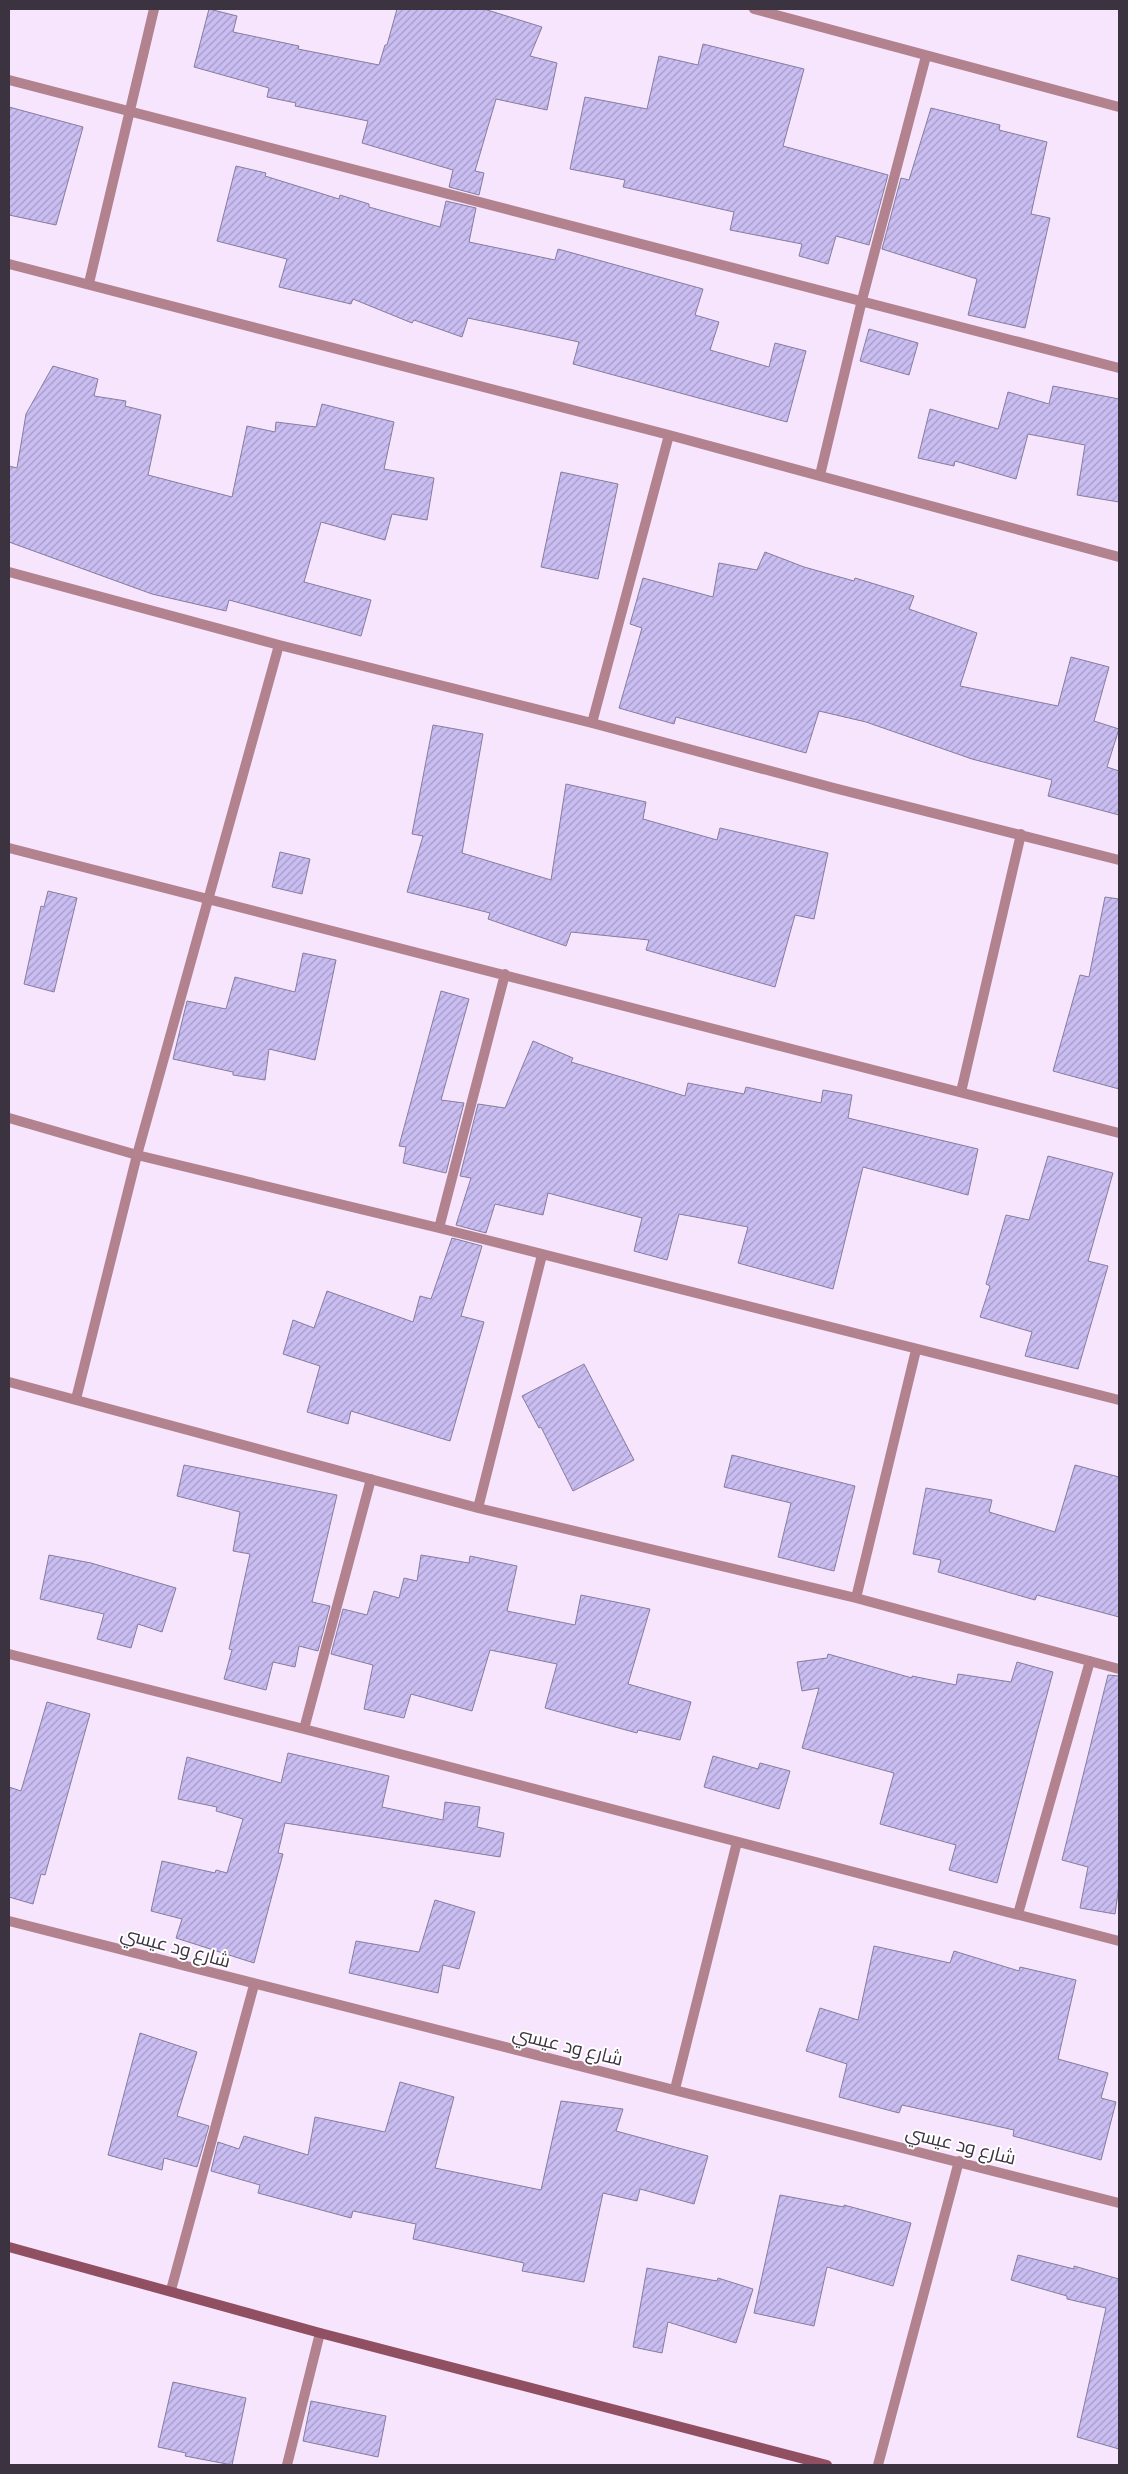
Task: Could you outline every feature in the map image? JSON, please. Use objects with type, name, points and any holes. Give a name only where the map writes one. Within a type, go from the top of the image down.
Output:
[{"type":"street","points":[[89,283],[154,9]]},
{"type":"street","points":[[754,9],[1119,107]]},
{"type":"street","points":[[820,475],[862,300],[926,56]]},
{"type":"street","points":[[9,80],[1119,368]]},
{"type":"street","points":[[9,264],[89,283],[669,435],[1119,557]]},
{"type":"street","points":[[592,723],[669,435]]},
{"type":"street","points":[[9,572],[280,645],[592,723],[834,788],[1119,860]]},
{"type":"street","points":[[76,1399],[137,1155],[280,645]]},
{"type":"street","points":[[961,1092],[1021,834]]},
{"type":"street","points":[[9,848],[506,974],[1119,1133]]},
{"type":"street","points":[[439,1228],[506,974]]},
{"type":"street","points":[[9,1118],[137,1155],[439,1228],[1119,1400]]},
{"type":"street","points":[[478,1508],[542,1255]]},
{"type":"street","points":[[856,1598],[916,1350]]},
{"type":"street","points":[[9,1382],[478,1508],[856,1598],[1119,1669]]},
{"type":"street","points":[[304,1729],[371,1479]]},
{"type":"street","points":[[9,1654],[1119,1941]]},
{"type":"street","points":[[1018,1914],[1090,1661]]},
{"type":"street","points":[[675,2089],[736,1842]]},
{"type":"street","name":"شارع ود عيسي","points":[[9,1921],[254,1985],[675,2089],[1119,2203]]},
{"type":"street","points":[[171,2290],[254,1985]]},
{"type":"street","points":[[878,2465],[959,2161]]},
{"type":"street","points":[[9,2247],[171,2290],[320,2333],[827,2465]]},
{"type":"street","points":[[287,2465],[320,2333]]},
{"type":"building","points":[[209,9],[237,16],[233,32],[299,46],[298,49],[379,65],[397,9],[484,9],[542,27],[530,56],[557,63],[547,110],[496,99],[475,171],[484,173],[479,195],[449,187],[453,170],[362,143],[368,121],[295,106],[296,103],[267,97],[269,88],[194,67]]},
{"type":"building","points":[[703,44],[804,69],[783,146],[888,175],[869,245],[836,236],[828,264],[799,256],[802,244],[730,230],[734,212],[623,187],[625,180],[570,169],[585,97],[647,109],[659,56],[698,65]]},
{"type":"building","points":[[9,107],[83,127],[56,225],[9,215]]},
{"type":"building","points":[[931,108],[1000,125],[999,130],[1047,142],[1031,214],[1050,218],[1025,328],[968,315],[977,279],[882,249],[901,178],[909,180]]},
{"type":"building","points":[[236,166],[266,173],[265,176],[339,199],[340,195],[369,204],[369,207],[440,227],[446,201],[476,208],[469,242],[555,260],[558,249],[703,289],[695,315],[719,322],[710,350],[769,367],[775,343],[806,351],[787,422],[573,364],[579,342],[468,318],[462,337],[414,320],[412,323],[353,299],[351,304],[279,287],[287,259],[217,241]]},
{"type":"building","points":[[869,329],[918,343],[909,375],[860,361]]},
{"type":"building","points":[[53,366],[98,379],[94,396],[126,401],[125,406],[161,415],[148,475],[232,497],[247,426],[275,432],[276,422],[316,427],[322,404],[394,422],[384,469],[434,478],[427,520],[392,514],[385,540],[321,522],[304,582],[371,600],[361,636],[229,600],[226,611],[152,594],[9,542],[9,466],[17,468],[26,414]]},
{"type":"building","points":[[1053,386],[1119,399],[1119,502],[1077,495],[1085,445],[1028,434],[1016,479],[955,461],[954,466],[918,458],[930,409],[998,429],[1008,392],[1049,404]]},
{"type":"building","points":[[561,472],[618,484],[598,579],[541,567]]},
{"type":"building","points":[[765,552],[804,567],[854,581],[855,578],[914,596],[909,609],[977,633],[960,686],[1058,706],[1071,657],[1109,667],[1094,721],[1119,729],[1107,767],[1119,771],[1119,815],[1048,796],[1052,780],[972,759],[866,722],[819,711],[806,753],[676,717],[674,724],[619,708],[642,628],[630,624],[643,578],[713,597],[719,563],[757,570]]},
{"type":"building","points":[[433,725],[483,734],[462,853],[551,880],[566,784],[646,802],[643,819],[717,840],[720,828],[828,853],[814,919],[795,915],[775,987],[646,950],[649,940],[571,932],[566,946],[488,919],[490,913],[407,892],[423,836],[412,834]]},
{"type":"building","points":[[280,852],[310,859],[302,894],[272,887]]},
{"type":"building","points":[[48,891],[77,898],[54,992],[24,984],[41,906],[44,907]]},
{"type":"building","points":[[1105,897],[1119,899],[1119,1089],[1053,1071],[1080,975],[1089,977]]},
{"type":"building","points":[[303,953],[336,960],[315,1060],[269,1049],[265,1080],[233,1075],[233,1072],[173,1059],[187,1001],[226,1009],[235,977],[295,992]]},
{"type":"building","points":[[441,991],[469,999],[441,1100],[464,1103],[446,1173],[403,1163],[406,1147],[399,1146]]},
{"type":"building","points":[[533,1041],[573,1058],[571,1062],[685,1096],[688,1083],[744,1094],[746,1087],[821,1103],[823,1090],[852,1095],[848,1118],[978,1149],[968,1195],[863,1167],[833,1289],[738,1263],[748,1227],[679,1214],[667,1260],[634,1251],[642,1218],[548,1193],[543,1215],[495,1204],[486,1233],[456,1225],[471,1178],[460,1176],[478,1104],[505,1108]]},
{"type":"building","points":[[1048,1156],[1113,1173],[1088,1261],[1108,1266],[1078,1369],[1025,1356],[1032,1332],[980,1317],[990,1286],[986,1284],[1006,1215],[1029,1220]]},
{"type":"building","points":[[452,1238],[482,1246],[461,1316],[484,1322],[450,1441],[351,1411],[348,1424],[307,1412],[320,1366],[283,1354],[293,1320],[314,1328],[327,1291],[413,1322],[420,1296],[431,1299]]},
{"type":"building","points":[[584,1364],[634,1460],[573,1491],[541,1427],[539,1428],[522,1396]]},
{"type":"building","points":[[732,1455],[855,1486],[834,1571],[778,1557],[791,1503],[724,1487]]},
{"type":"building","points":[[184,1465],[337,1495],[312,1602],[330,1606],[318,1651],[299,1646],[295,1667],[273,1662],[266,1690],[224,1679],[232,1650],[229,1649],[250,1554],[233,1551],[240,1512],[177,1496]]},
{"type":"building","points":[[1075,1465],[1119,1477],[1119,1617],[1037,1595],[1035,1600],[938,1572],[941,1560],[913,1554],[926,1488],[992,1500],[989,1512],[1055,1532]]},
{"type":"building","points":[[49,1555],[91,1563],[176,1588],[162,1632],[138,1624],[131,1648],[97,1639],[104,1614],[40,1599]]},
{"type":"building","points":[[421,1555],[469,1563],[470,1556],[517,1566],[507,1611],[575,1625],[581,1595],[650,1609],[628,1684],[691,1702],[680,1740],[638,1730],[637,1733],[545,1708],[557,1664],[490,1650],[472,1711],[411,1694],[404,1718],[364,1709],[373,1665],[331,1654],[343,1609],[367,1615],[374,1591],[399,1598],[404,1578],[417,1581]]},
{"type":"building","points":[[828,1654],[912,1678],[912,1676],[956,1685],[958,1674],[1011,1682],[1017,1662],[1053,1672],[997,1883],[949,1870],[956,1845],[880,1824],[894,1773],[802,1748],[819,1688],[802,1691],[797,1662],[827,1658]]},
{"type":"building","points":[[1108,1675],[1119,1676],[1119,1886],[1115,1914],[1080,1908],[1088,1867],[1062,1860]]},
{"type":"building","points":[[47,1702],[90,1714],[45,1875],[41,1874],[33,1904],[9,1897],[9,1787],[21,1791]]},
{"type":"building","points":[[288,1753],[389,1776],[382,1807],[443,1820],[445,1802],[480,1807],[477,1827],[504,1833],[500,1857],[285,1823],[278,1853],[283,1854],[254,1963],[176,1938],[182,1919],[151,1911],[162,1861],[215,1873],[216,1870],[227,1873],[243,1819],[216,1811],[217,1807],[178,1799],[187,1757],[281,1783]]},
{"type":"building","points":[[713,1756],[758,1769],[760,1763],[790,1771],[779,1809],[704,1787]]},
{"type":"building","points":[[435,1900],[475,1912],[459,1969],[443,1965],[438,1993],[349,1973],[356,1941],[419,1952]]},
{"type":"building","points":[[874,1946],[950,1963],[954,1951],[1019,1971],[1020,1967],[1076,1980],[1058,2059],[1108,2073],[1101,2098],[1116,2102],[1101,2160],[1013,2136],[1014,2130],[902,2105],[899,2113],[839,2097],[847,2064],[806,2051],[820,2008],[858,2020]]},
{"type":"building","points":[[140,2033],[197,2052],[177,2116],[209,2126],[197,2167],[164,2158],[162,2170],[108,2155]]},
{"type":"building","points":[[400,2082],[454,2097],[435,2168],[541,2190],[561,2101],[623,2109],[616,2131],[708,2156],[694,2204],[640,2189],[637,2201],[603,2193],[584,2282],[522,2271],[524,2263],[413,2239],[416,2224],[353,2211],[351,2218],[258,2193],[260,2185],[211,2171],[218,2142],[239,2149],[244,2136],[308,2155],[315,2117],[385,2132]]},
{"type":"building","points":[[780,2195],[844,2207],[844,2205],[911,2223],[893,2286],[827,2267],[814,2326],[754,2313]]},
{"type":"building","points":[[1018,2255],[1074,2269],[1074,2266],[1119,2279],[1119,2449],[1077,2437],[1106,2308],[1067,2299],[1067,2296],[1011,2280]]},
{"type":"building","points":[[647,2268],[717,2281],[718,2278],[753,2289],[736,2343],[668,2322],[662,2353],[633,2347]]},
{"type":"building","points":[[173,2382],[246,2398],[232,2465],[185,2456],[186,2453],[158,2447]]},
{"type":"building","points":[[311,2401],[386,2416],[378,2457],[303,2441]]}]
